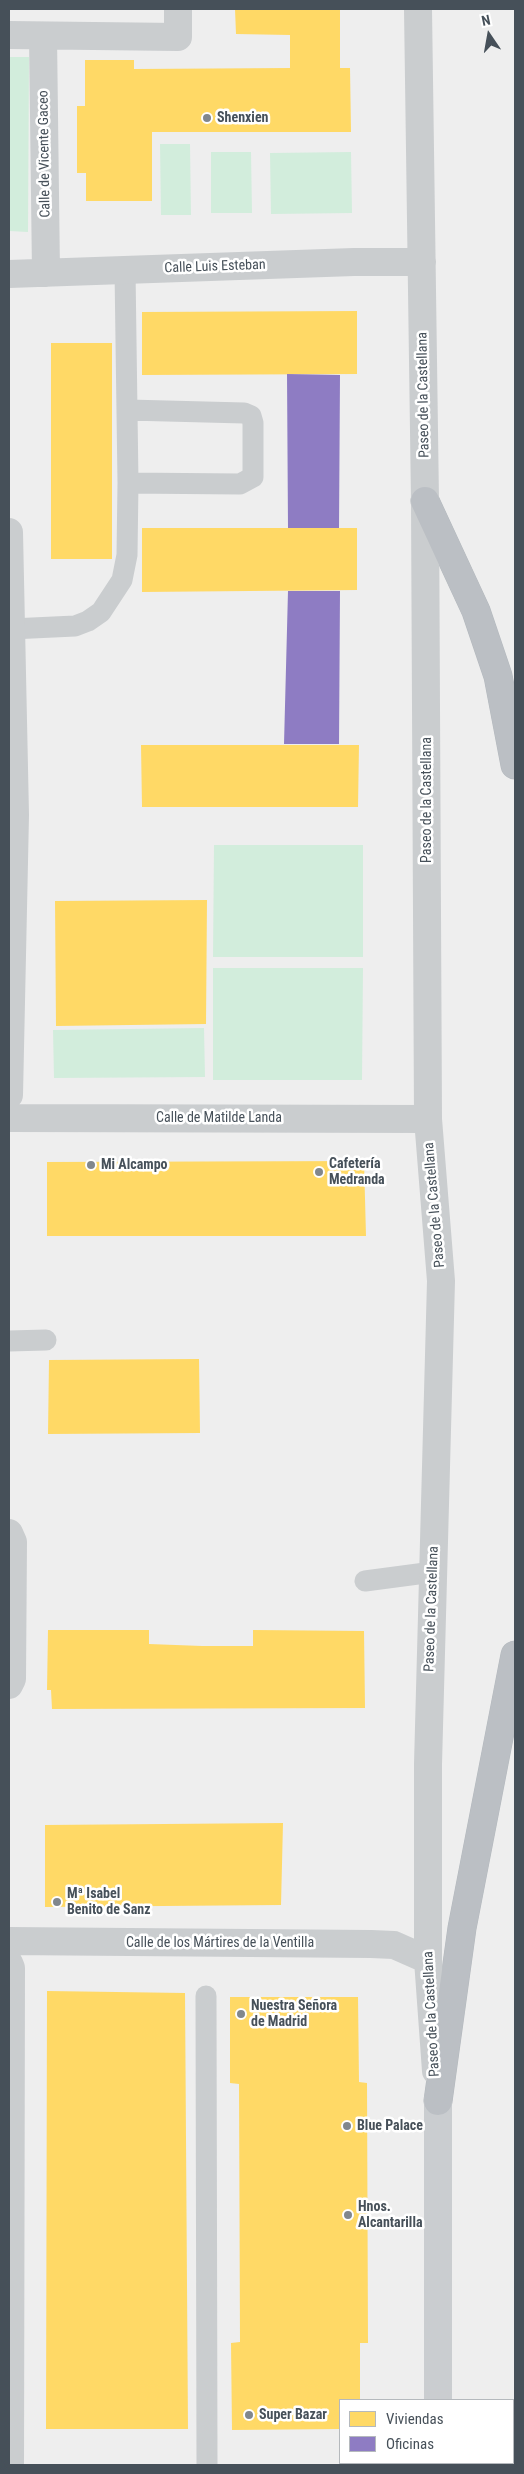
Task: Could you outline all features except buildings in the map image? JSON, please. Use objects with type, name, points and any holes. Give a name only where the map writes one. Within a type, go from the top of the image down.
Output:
[{"type":"highway","points":[[425,501],[476,612],[498,676],[515,765]]},
{"type":"highway","points":[[438,2101],[462,1928],[515,1655]]},
{"type":"main road","name":"Paseo de la Castellana","points":[[438,2101],[438,2399]]},
{"type":"street","points":[[9,35],[178,37],[178,9]]},
{"type":"street","name":"Paseo de la Castellana","points":[[418,9],[425,501],[428,1119],[441,1281],[428,1764],[428,1960],[438,2101]]},
{"type":"street","name":"Calle de Vicente Gaceo","points":[[43,36],[46,272]]},
{"type":"street","name":"Calle Luis Esteban","points":[[9,274],[354,262],[422,262]]},
{"type":"street","points":[[9,532],[15,814],[9,1082]]},
{"type":"street","name":"Calle de Matilde Landa","points":[[9,1118],[428,1119]]},
{"type":"street","points":[[9,1533],[13,1542],[13,1552],[12,1679],[9,1685]]},
{"type":"street","name":"Calle de los Mártires de la Ventilla","points":[[9,1941],[394,1945],[428,1960]]},
{"type":"street","points":[[9,1963],[11,1968],[10,2465]]},
{"type":"lane","points":[[11,629],[75,626],[101,612],[122,580],[126,563],[128,483],[125,270]]},
{"type":"lane","points":[[128,410],[244,413],[251,416],[253,423],[253,477],[240,484],[128,483]]},
{"type":"lane","points":[[9,1341],[46,1340]]},
{"type":"lane","points":[[365,1581],[433,1572]]},
{"type":"lane","points":[[206,1996],[207,2465]]},
{"type":"green space","points":[[9,57],[29,57],[28,232],[9,231]]},
{"type":"green space","points":[[160,144],[190,144],[191,215],[161,215]]},
{"type":"green space","points":[[211,152],[251,152],[252,213],[211,213]]},
{"type":"green space","points":[[351,152],[352,213],[271,214],[270,153]]},
{"type":"green space","points":[[214,845],[363,845],[363,957],[213,957]]},
{"type":"green space","points":[[213,968],[363,968],[362,1080],[213,1080]]},
{"type":"green space","points":[[204,1028],[205,1077],[54,1078],[53,1030]]},
{"type":"place","name":"Shenxien","points":[[207,118]]},
{"type":"place","name":"Mi Alcampo","points":[[91,1165]]},
{"type":"place","name":"Cafetería Medranda","points":[[319,1172]]},
{"type":"place","name":"Mª Isabel Benito de Sanz","points":[[57,1902]]},
{"type":"place","name":"Nuestra Señora de Madrid","points":[[241,2014]]},
{"type":"place","name":"Blue Palace","points":[[347,2126]]},
{"type":"place","name":"Hnos. Alcantarilla","points":[[348,2215]]},
{"type":"place","name":"Super Bazar","points":[[249,2415]]}]
